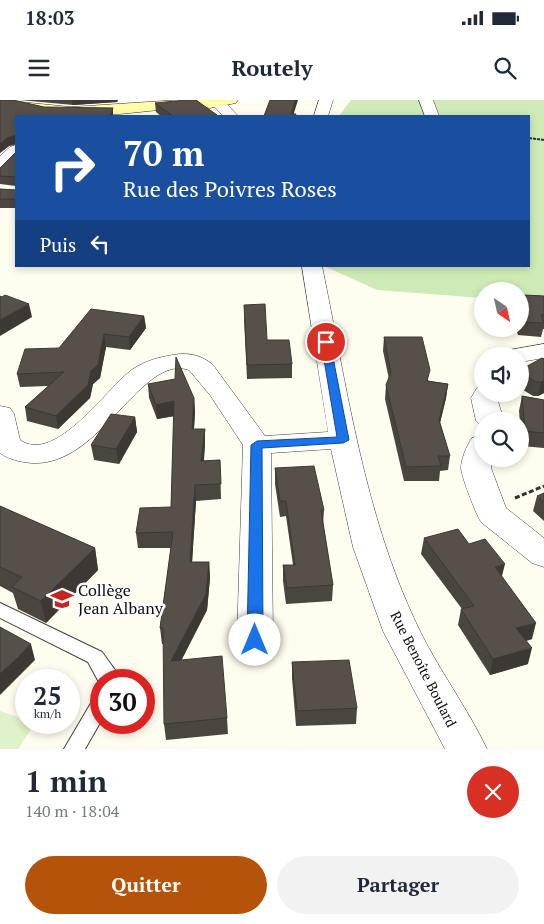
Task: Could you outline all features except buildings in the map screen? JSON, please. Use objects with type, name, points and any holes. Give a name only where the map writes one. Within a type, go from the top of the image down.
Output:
[{"type":"main road","points":[[0,100],[35,107],[85,110],[162,106],[190,101],[225,102]]},
{"type":"street","points":[[321,115],[326,100]]},
{"type":"street","points":[[426,100],[432,115]]},
{"type":"street","points":[[225,102],[231,115]]},
{"type":"street","points":[[0,165],[14,141]]},
{"type":"street","name":"Rue Benoîte Boulard","points":[[312,267],[343,440],[369,547],[401,631],[466,749]]},
{"type":"street","points":[[529,353],[544,351]]},
{"type":"street","points":[[0,414],[6,442],[16,451],[34,455],[55,451],[74,440],[140,375],[159,365],[181,362],[198,365],[208,376],[257,445],[255,640]]},
{"type":"street","points":[[257,445],[343,440]]},
{"type":"street","points":[[476,467],[492,514],[544,555]]},
{"type":"lane","points":[[0,610],[95,657],[103,669]]},
{"type":"lane","points":[[74,749],[90,722]]},
{"type":"path","points":[[530,138],[544,140]]},
{"type":"green space","points":[[351,100],[544,100],[544,303],[529,302],[529,282],[474,282],[474,297],[377,290],[326,267],[530,267],[530,115],[340,115]]},
{"type":"green space","points":[[0,711],[15,716],[15,734],[28,734],[18,749],[0,749]]},
{"type":"place","name":"Collège Jean Albany","points":[[62,599]]},
{"type":"route","points":[[255,640],[257,445],[343,440],[326,342]]}]
